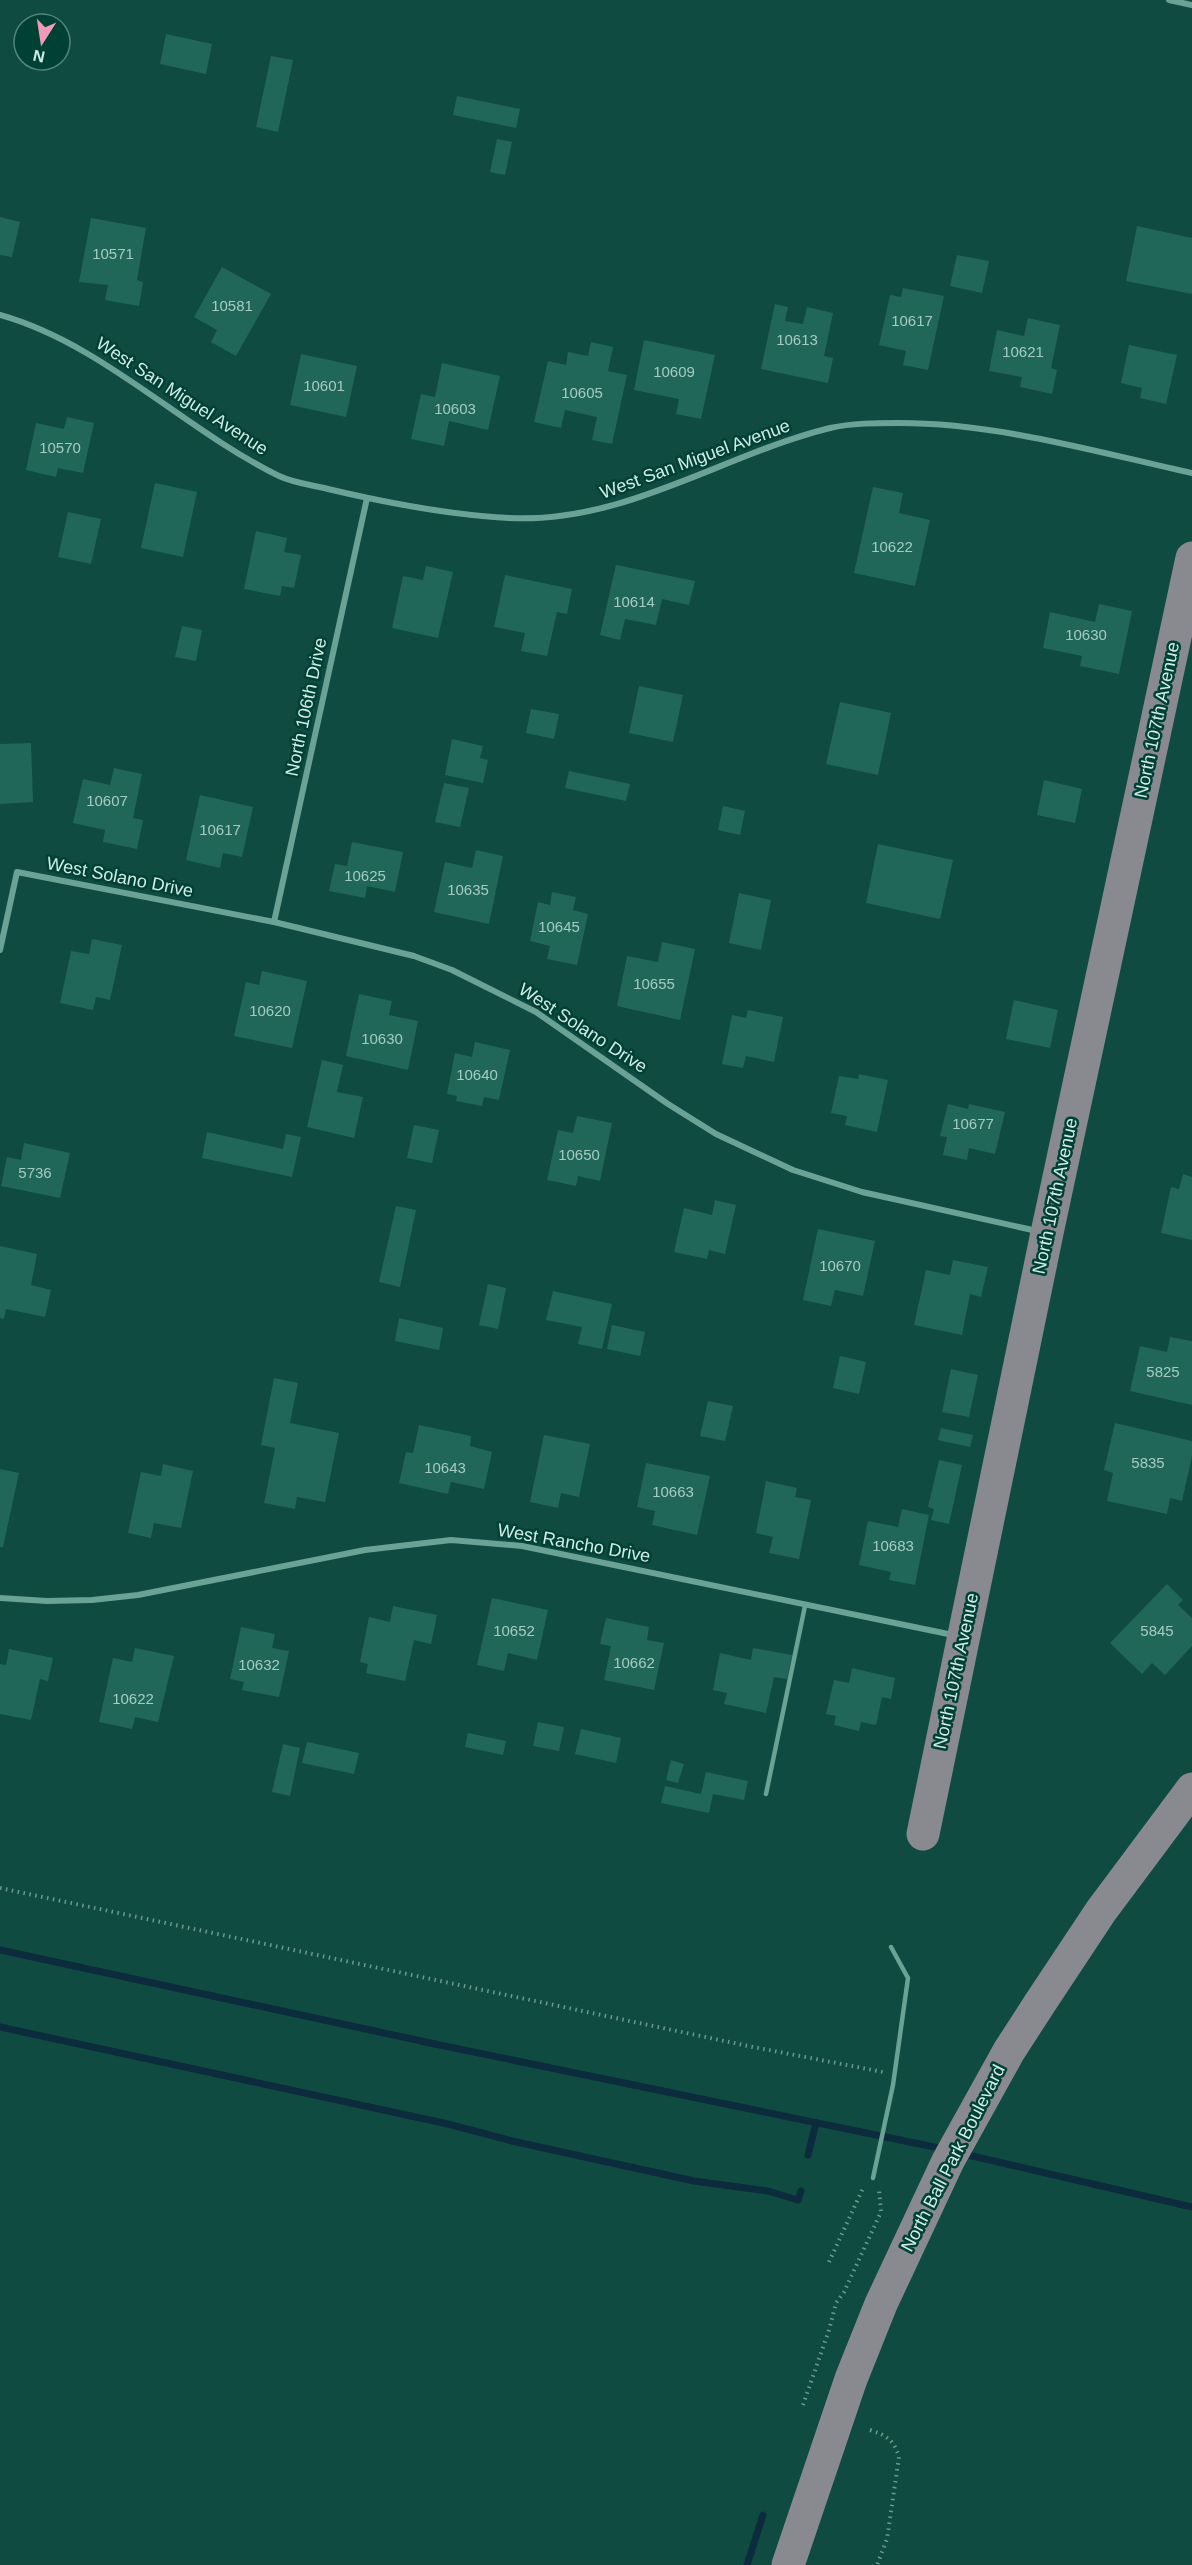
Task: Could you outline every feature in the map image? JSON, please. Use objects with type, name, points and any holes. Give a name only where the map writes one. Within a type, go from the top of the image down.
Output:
[{"type":"street","points":[[1169,0],[1192,5]]},
{"type":"street","name":"West San Miguel Avenue","points":[[0,315],[54,335],[76,346],[204,432],[282,477],[367,498],[463,514],[551,519],[586,513],[651,494],[784,441],[833,427],[872,423],[965,426],[1192,473]]},
{"type":"street","name":"North 106th Drive","points":[[274,922],[367,498]]},
{"type":"street","name":"North 107th Avenue","points":[[923,1834],[1047,1233],[1192,558]]},
{"type":"street","name":"West Solano Drive","points":[[0,950],[17,872],[274,922],[414,956],[452,969],[501,993],[570,1033],[668,1104],[716,1134],[793,1170],[862,1192],[1047,1233]]},
{"type":"street","name":"West Rancho Drive","points":[[0,1598],[81,1600],[138,1595],[365,1550],[451,1540],[522,1546],[962,1637]]},
{"type":"street","name":"North Ball Park Boulevard","points":[[788,2565],[851,2379],[923,2212],[1000,2067],[1101,1911],[1192,1789]]},
{"type":"lane","points":[[766,1794],[805,1606]]},
{"type":"lane","points":[[873,2178],[893,2085],[908,1978],[891,1947]]},
{"type":"path","points":[[0,1888],[894,2075]]},
{"type":"path","points":[[803,2405],[836,2303],[844,2292],[881,2212],[879,2187],[873,2178],[864,2186],[829,2262]]},
{"type":"path","points":[[870,2430],[884,2434],[895,2444],[899,2457],[887,2539],[877,2565]]},
{"type":"building","points":[[166,34],[212,44],[206,74],[160,64]]},
{"type":"building","points":[[271,56],[293,60],[278,132],[256,127]]},
{"type":"building","points":[[457,96],[520,109],[516,128],[453,115]]},
{"type":"building","points":[[497,139],[512,142],[505,175],[490,172]]},
{"type":"building","points":[[0,217],[20,222],[12,257],[0,255]]},
{"type":"building","points":[[91,218],[146,228],[137,280],[143,282],[139,306],[105,300],[108,285],[79,282]]},
{"type":"building","points":[[1137,226],[1192,238],[1192,294],[1126,281]]},
{"type":"building","points":[[957,255],[989,261],[982,293],[950,286]]},
{"type":"building","points":[[222,267],[271,294],[236,356],[211,342],[217,330],[194,317]]},
{"type":"building","points":[[903,288],[944,296],[928,370],[903,365],[906,351],[879,345],[890,295],[901,297]]},
{"type":"building","points":[[775,304],[788,307],[785,321],[803,324],[807,307],[833,313],[824,356],[833,358],[828,383],[761,369]]},
{"type":"building","points":[[1028,318],[1060,325],[1051,368],[1057,370],[1052,394],[1020,387],[1022,377],[989,371],[997,330],[1024,336]]},
{"type":"building","points":[[644,340],[715,355],[701,419],[676,414],[679,399],[634,390]]},
{"type":"building","points":[[591,342],[613,347],[608,371],[627,375],[612,444],[592,440],[597,417],[565,410],[561,428],[534,422],[548,361],[566,365],[568,352],[588,356]]},
{"type":"building","points":[[1129,345],[1177,355],[1166,404],[1140,398],[1142,388],[1121,383]]},
{"type":"building","points":[[301,354],[357,366],[346,417],[290,405]]},
{"type":"building","points":[[442,363],[500,376],[488,430],[449,421],[444,446],[411,439],[421,394],[435,397]]},
{"type":"building","points":[[67,417],[94,423],[83,473],[58,468],[56,477],[26,470],[36,423],[64,429]]},
{"type":"building","points":[[155,483],[197,492],[183,557],[141,548]]},
{"type":"building","points":[[873,487],[903,493],[899,513],[930,520],[915,586],[854,573]]},
{"type":"building","points":[[68,512],[101,519],[91,564],[58,557]]},
{"type":"building","points":[[256,531],[287,538],[284,552],[301,555],[294,588],[282,586],[280,596],[244,589]]},
{"type":"building","points":[[616,565],[695,581],[689,605],[662,599],[656,625],[625,619],[620,640],[600,635]]},
{"type":"building","points":[[426,566],[453,572],[438,638],[392,628],[403,576],[423,580]]},
{"type":"building","points":[[505,575],[572,589],[567,614],[557,612],[547,656],[521,651],[525,633],[494,627]]},
{"type":"building","points":[[1099,604],[1132,611],[1119,674],[1080,666],[1082,656],[1043,648],[1050,612],[1095,622]]},
{"type":"building","points":[[182,626],[202,630],[196,661],[175,657]]},
{"type":"building","points":[[639,686],[683,695],[673,742],[629,733]]},
{"type":"building","points":[[840,702],[891,713],[878,775],[826,764]]},
{"type":"building","points":[[531,709],[559,714],[554,739],[526,733]]},
{"type":"building","points":[[452,739],[483,746],[480,758],[488,760],[483,783],[445,775]]},
{"type":"building","points":[[31,743],[33,802],[0,804],[0,744]]},
{"type":"building","points":[[114,768],[142,774],[133,818],[143,820],[137,849],[103,842],[105,830],[73,823],[83,779],[110,785]]},
{"type":"building","points":[[569,771],[630,784],[626,801],[565,788]]},
{"type":"building","points":[[1044,780],[1082,789],[1075,823],[1037,815]]},
{"type":"building","points":[[444,783],[469,788],[460,827],[435,822]]},
{"type":"building","points":[[200,795],[253,807],[242,857],[223,853],[220,868],[186,860]]},
{"type":"building","points":[[723,806],[745,811],[740,835],[718,830]]},
{"type":"building","points":[[352,842],[403,852],[395,892],[367,886],[365,898],[329,891],[335,864],[347,866]]},
{"type":"building","points":[[878,844],[953,860],[940,919],[866,903]]},
{"type":"building","points":[[476,850],[503,856],[489,924],[434,912],[445,862],[472,868]]},
{"type":"building","points":[[552,892],[576,897],[573,910],[588,914],[577,965],[547,959],[550,946],[530,941],[538,902],[550,905]]},
{"type":"building","points":[[739,893],[771,900],[761,950],[729,943]]},
{"type":"building","points":[[92,939],[122,945],[110,1000],[96,997],[93,1010],[60,1003],[71,951],[89,954]]},
{"type":"building","points":[[662,942],[695,949],[680,1020],[617,1006],[627,956],[658,962]]},
{"type":"building","points":[[262,971],[307,981],[292,1048],[234,1036],[246,982],[259,985]]},
{"type":"building","points":[[359,994],[392,1001],[389,1015],[418,1021],[408,1070],[346,1056]]},
{"type":"building","points":[[1014,1000],[1058,1010],[1050,1048],[1006,1039]]},
{"type":"building","points":[[748,1010],[783,1017],[774,1062],[746,1056],[743,1068],[722,1064],[732,1015],[746,1018]]},
{"type":"building","points":[[475,1042],[510,1050],[499,1100],[484,1097],[482,1106],[456,1101],[457,1096],[447,1094],[455,1053],[472,1057]]},
{"type":"building","points":[[322,1060],[343,1065],[337,1092],[363,1097],[354,1138],[307,1127]]},
{"type":"building","points":[[859,1074],[888,1080],[877,1132],[845,1125],[847,1116],[831,1113],[839,1076],[858,1079]]},
{"type":"building","points":[[948,1104],[968,1109],[969,1104],[1005,1112],[995,1154],[969,1148],[967,1160],[943,1155],[947,1137],[940,1136]]},
{"type":"building","points":[[577,1116],[612,1123],[600,1181],[578,1176],[576,1186],[547,1180],[558,1130],[573,1133]]},
{"type":"building","points":[[414,1125],[439,1130],[432,1163],[407,1158]]},
{"type":"building","points":[[207,1132],[283,1149],[286,1134],[301,1137],[292,1177],[202,1158]]},
{"type":"building","points":[[24,1143],[70,1153],[60,1198],[1,1186],[7,1157],[21,1160]]},
{"type":"building","points":[[1183,1174],[1192,1177],[1192,1240],[1161,1233],[1171,1187],[1179,1189]]},
{"type":"building","points":[[715,1200],[736,1205],[725,1254],[709,1250],[707,1259],[674,1252],[684,1208],[712,1215]]},
{"type":"building","points":[[396,1206],[416,1210],[400,1287],[379,1282]]},
{"type":"building","points":[[818,1229],[875,1241],[863,1296],[835,1290],[831,1306],[803,1300]]},
{"type":"building","points":[[0,1246],[37,1254],[31,1285],[51,1290],[45,1317],[6,1309],[4,1319],[0,1318]]},
{"type":"building","points":[[953,1260],[988,1267],[981,1297],[970,1294],[962,1335],[914,1325],[926,1270],[950,1275]]},
{"type":"building","points":[[488,1284],[506,1288],[498,1329],[479,1325]]},
{"type":"building","points":[[553,1291],[612,1304],[602,1349],[578,1344],[582,1327],[546,1320]]},
{"type":"building","points":[[399,1318],[443,1328],[439,1350],[395,1341]]},
{"type":"building","points":[[612,1325],[645,1332],[640,1356],[607,1349]]},
{"type":"building","points":[[1170,1337],[1192,1341],[1192,1405],[1130,1391],[1140,1346],[1167,1352]]},
{"type":"building","points":[[840,1356],[866,1362],[859,1394],[833,1388]]},
{"type":"building","points":[[951,1369],[978,1375],[969,1417],[942,1412]]},
{"type":"building","points":[[274,1378],[298,1383],[290,1423],[339,1433],[325,1502],[297,1497],[295,1509],[264,1503],[275,1448],[261,1445]]},
{"type":"building","points":[[708,1401],[733,1406],[725,1441],[700,1436]]},
{"type":"building","points":[[1115,1423],[1192,1441],[1192,1456],[1182,1501],[1170,1498],[1167,1514],[1107,1501],[1113,1473],[1104,1470]]},
{"type":"building","points":[[419,1425],[471,1436],[470,1446],[492,1452],[484,1489],[451,1482],[448,1494],[399,1483],[406,1452],[413,1453]]},
{"type":"building","points":[[941,1428],[973,1435],[970,1447],[938,1440]]},
{"type":"building","points":[[544,1435],[590,1444],[579,1497],[561,1493],[558,1508],[530,1502]]},
{"type":"building","points":[[939,1460],[962,1465],[949,1524],[931,1520],[934,1509],[928,1507]]},
{"type":"building","points":[[646,1463],[710,1476],[697,1535],[652,1525],[655,1511],[637,1507]]},
{"type":"building","points":[[163,1464],[193,1471],[181,1528],[154,1523],[151,1538],[128,1533],[141,1472],[161,1476]]},
{"type":"building","points":[[0,1469],[19,1473],[3,1547],[0,1547]]},
{"type":"building","points":[[766,1481],[797,1488],[795,1497],[811,1500],[799,1559],[769,1553],[773,1537],[756,1533]]},
{"type":"building","points":[[902,1509],[929,1515],[915,1585],[889,1580],[891,1572],[859,1565],[868,1521],[898,1527]]},
{"type":"building","points":[[1167,1584],[1183,1600],[1178,1605],[1192,1618],[1192,1646],[1165,1675],[1152,1663],[1142,1674],[1110,1643]]},
{"type":"building","points":[[492,1598],[548,1610],[537,1660],[508,1653],[504,1671],[477,1665]]},
{"type":"building","points":[[393,1606],[437,1615],[431,1644],[414,1640],[405,1681],[366,1673],[368,1664],[360,1662],[369,1617],[390,1622]]},
{"type":"building","points":[[606,1618],[649,1627],[647,1640],[664,1643],[654,1690],[604,1680],[611,1646],[600,1644]]},
{"type":"building","points":[[241,1627],[275,1634],[272,1648],[289,1651],[279,1697],[242,1690],[244,1682],[230,1679]]},
{"type":"building","points":[[135,1648],[174,1656],[158,1722],[135,1717],[132,1729],[99,1722],[113,1658],[132,1662]]},
{"type":"building","points":[[753,1648],[792,1655],[787,1679],[774,1677],[766,1713],[724,1704],[727,1693],[713,1690],[720,1653],[751,1660]]},
{"type":"building","points":[[9,1649],[53,1658],[48,1681],[40,1679],[31,1720],[0,1714],[0,1664],[6,1665]]},
{"type":"building","points":[[852,1668],[895,1678],[891,1699],[882,1697],[876,1725],[861,1722],[859,1731],[834,1725],[836,1716],[826,1714],[834,1680],[849,1683]]},
{"type":"building","points":[[538,1722],[564,1727],[559,1751],[533,1746]]},
{"type":"building","points":[[581,1729],[621,1738],[616,1763],[575,1754]]},
{"type":"building","points":[[468,1733],[506,1741],[503,1755],[465,1747]]},
{"type":"building","points":[[307,1742],[359,1753],[354,1774],[302,1763]]},
{"type":"building","points":[[283,1744],[300,1748],[290,1796],[272,1792]]},
{"type":"building","points":[[671,1760],[684,1764],[678,1783],[666,1780]]},
{"type":"building","points":[[706,1772],[748,1781],[744,1800],[713,1794],[709,1813],[661,1803],[665,1786],[701,1794]]},
{"type":"waterway","points":[[0,1950],[435,2044],[944,2149]]},
{"type":"waterway","points":[[0,2027],[448,2124],[512,2141],[694,2181],[768,2191],[798,2200],[801,2191]]},
{"type":"waterway","points":[[808,2155],[816,2123]]},
{"type":"waterway","points":[[964,2154],[1192,2207]]},
{"type":"waterway","points":[[747,2565],[763,2515]]}]
